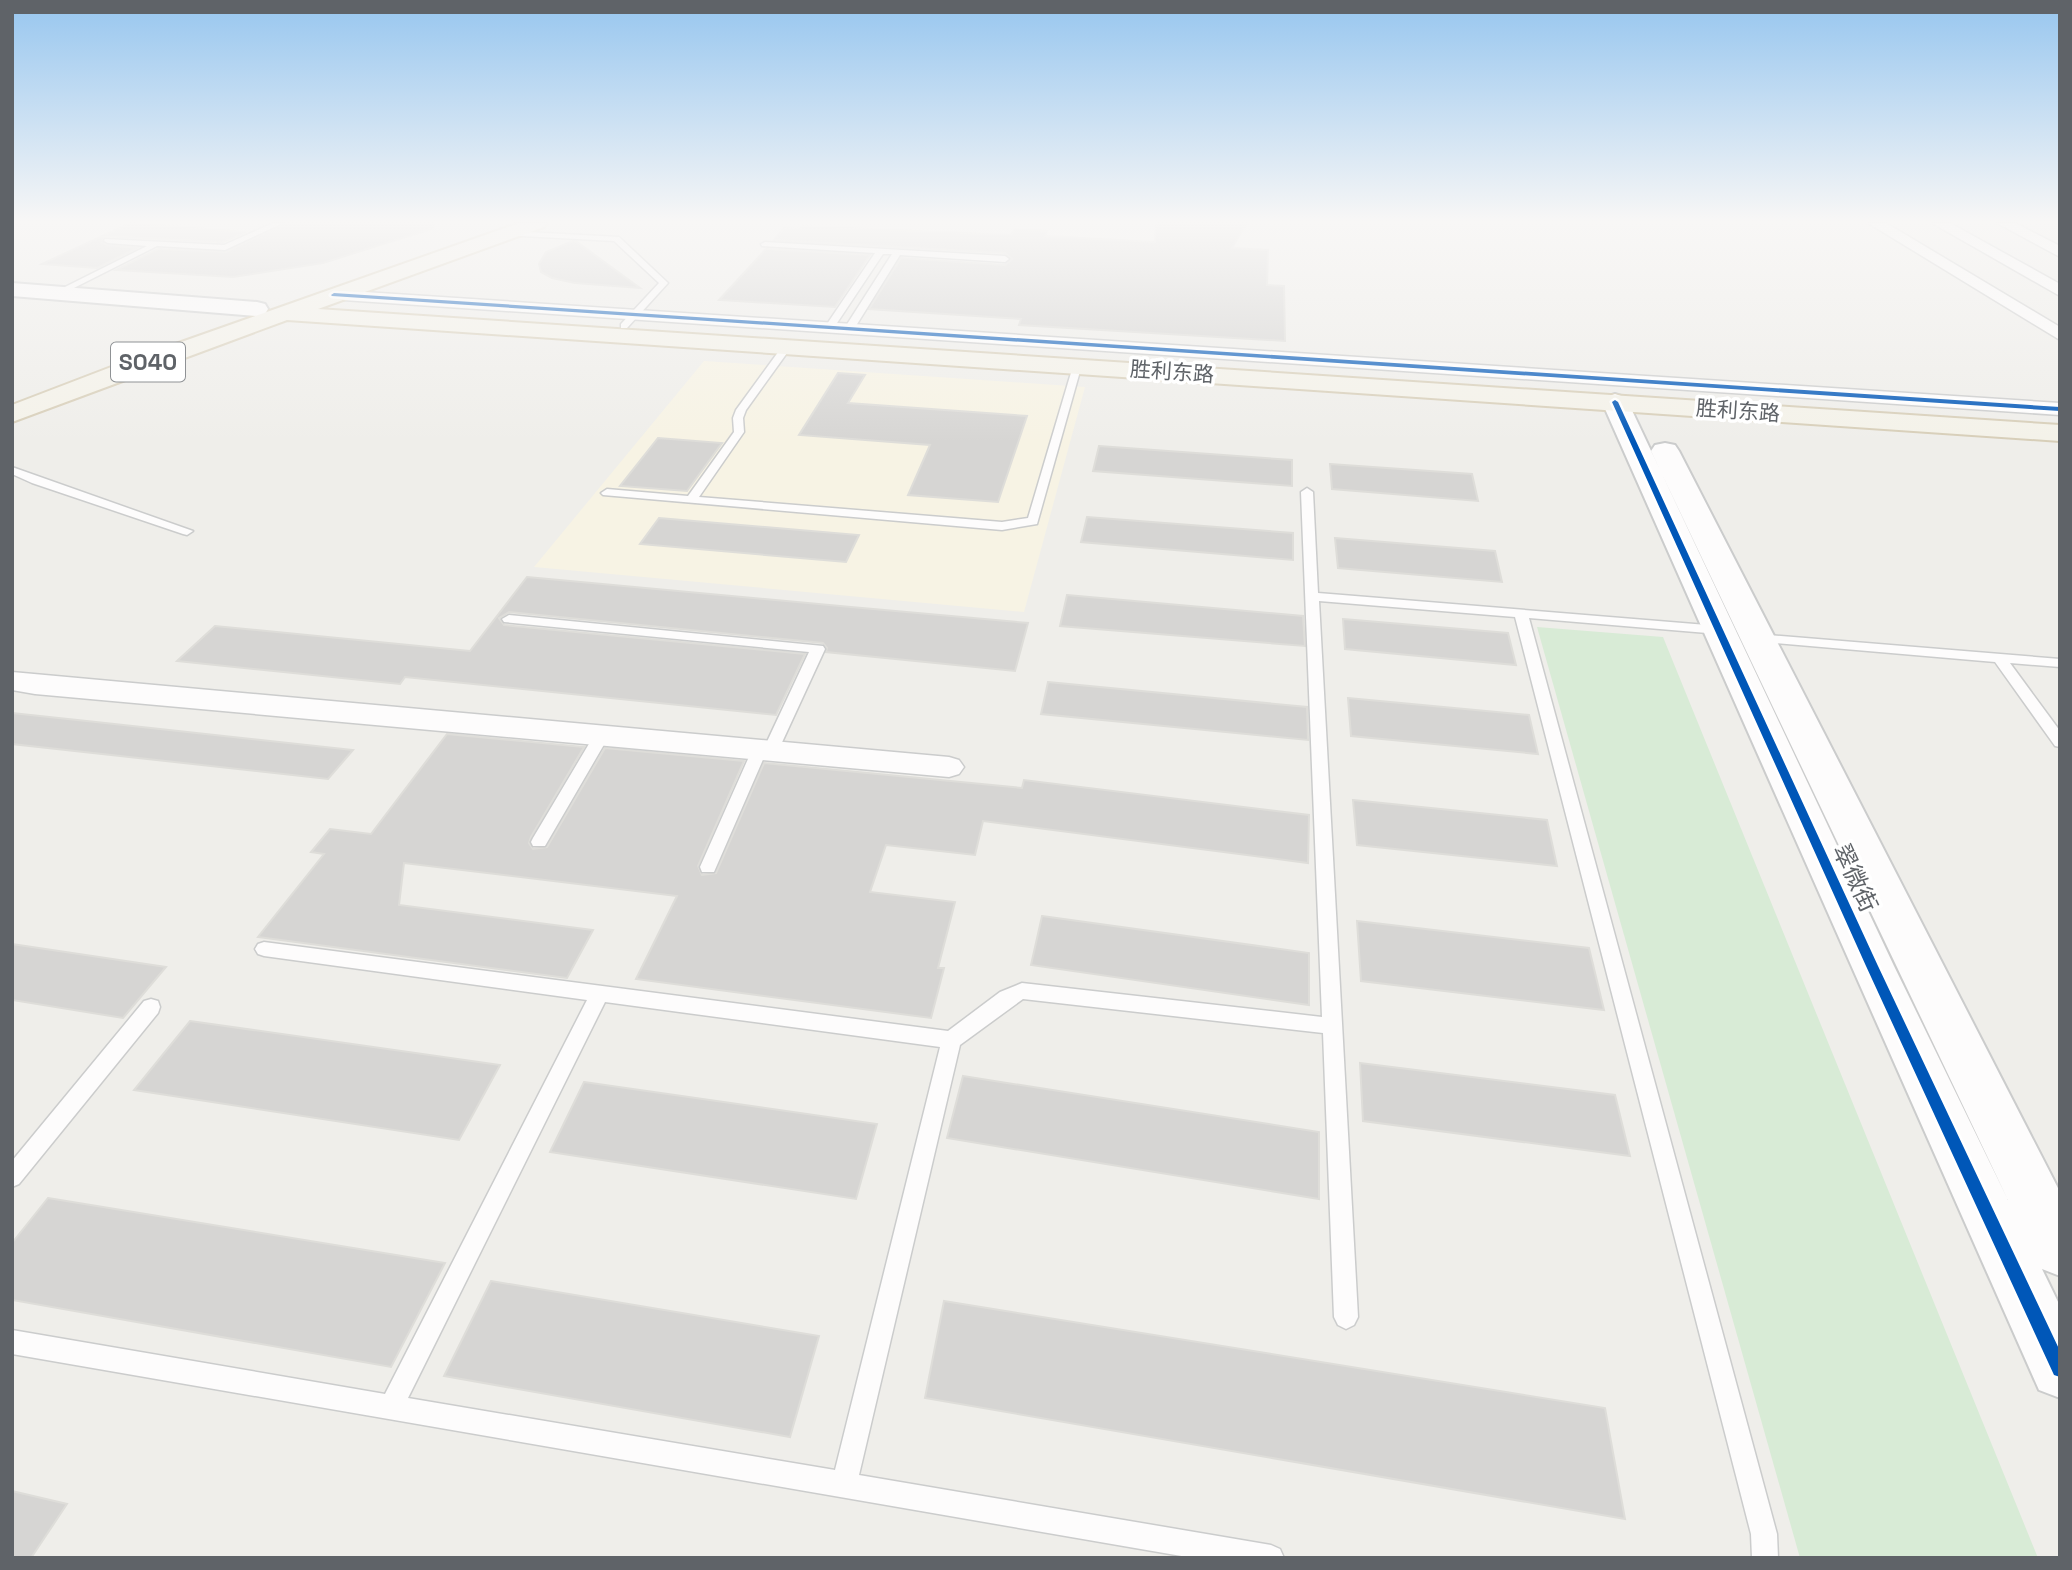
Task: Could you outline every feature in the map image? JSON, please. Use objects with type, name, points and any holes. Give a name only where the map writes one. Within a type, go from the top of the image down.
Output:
[{"type":"main road","name":"S040","points":[[12,398],[296,296]]},
{"type":"main road","name":"S040","points":[[12,414],[331,296]]},
{"type":"main road","name":"胜利东路","points":[[296,309],[629,320],[2060,423]]},
{"type":"main road","name":"胜利东路","points":[[296,309],[787,346],[2060,433]]},
{"type":"street","points":[[98,296],[257,309]]},
{"type":"street","points":[[349,296],[629,320],[830,327],[2060,409]]},
{"type":"street","points":[[1996,296],[2060,335]]},
{"type":"street","name":"翠微街","points":[[1628,403],[1738,634],[2060,1368]]},
{"type":"street","name":"翠微街","points":[[1738,634],[2060,1249]]},
{"type":"street","points":[[12,681],[62,688],[949,767]]},
{"type":"lane","points":[[629,320],[651,296]]},
{"type":"lane","points":[[830,327],[851,296]]},
{"type":"lane","points":[[849,329],[870,296]]},
{"type":"lane","points":[[691,500],[739,432],[741,410],[787,346]]},
{"type":"lane","points":[[607,493],[1002,526],[1023,525],[1033,522],[1078,366]]},
{"type":"lane","points":[[12,470],[36,481],[187,530]]},
{"type":"lane","points":[[1307,492],[1346,1317]]},
{"type":"lane","points":[[1311,596],[2060,663]]},
{"type":"lane","points":[[1521,614],[1764,1534],[1765,1558]]},
{"type":"lane","points":[[509,619],[818,649],[708,867]]},
{"type":"lane","points":[[1999,658],[2060,742]]},
{"type":"lane","points":[[539,842],[601,736]]},
{"type":"lane","points":[[264,948],[951,1040]]},
{"type":"lane","points":[[844,1485],[951,1040],[1007,998],[1021,991],[1332,1026]]},
{"type":"lane","points":[[391,1407],[600,993]]},
{"type":"lane","points":[[12,1177],[151,1007]]},
{"type":"lane","points":[[12,1342],[1271,1558]]},
{"type":"shaded area","points":[[704,361],[1085,387],[1024,612],[534,567]]},
{"type":"green space","points":[[1537,627],[1663,637],[2038,1558],[1800,1558]]},
{"type":"building","points":[[722,296],[842,296],[835,307],[719,300]]},
{"type":"building","points":[[877,296],[1284,296],[1285,341],[1019,325],[1021,319],[869,309]]},
{"type":"building","points":[[838,373],[865,375],[848,403],[1027,416],[998,502],[908,495],[930,445],[799,435]]},
{"type":"building","points":[[658,438],[722,443],[687,491],[620,486]]},
{"type":"building","points":[[1099,446],[1292,460],[1292,486],[1093,471]]},
{"type":"building","points":[[1330,464],[1472,474],[1478,501],[1332,489]]},
{"type":"building","points":[[1087,517],[1293,533],[1293,560],[1081,542]]},
{"type":"building","points":[[659,518],[859,535],[846,562],[640,544]]},
{"type":"building","points":[[1335,538],[1495,551],[1502,582],[1338,568]]},
{"type":"building","points":[[527,577],[1028,623],[1015,671],[826,652],[827,648],[823,643],[509,612],[499,618],[504,625],[805,654],[776,715],[405,677],[400,684],[177,661],[215,626],[470,651]]},
{"type":"building","points":[[1067,595],[1303,616],[1305,646],[1060,626]]},
{"type":"building","points":[[1343,619],[1508,633],[1516,665],[1345,649]]},
{"type":"building","points":[[1048,682],[1307,707],[1308,740],[1041,714]]},
{"type":"building","points":[[1348,698],[1529,715],[1538,754],[1351,736]]},
{"type":"building","points":[[12,713],[353,750],[328,779],[12,744]]},
{"type":"building","points":[[447,734],[584,747],[531,837],[529,843],[533,849],[547,847],[605,748],[744,761],[698,866],[702,875],[716,873],[764,763],[1022,788],[1024,780],[1309,815],[1308,863],[983,821],[975,855],[886,845],[870,892],[955,902],[938,968],[944,968],[931,1018],[636,979],[677,896],[404,863],[399,905],[593,930],[567,978],[258,937],[324,854],[311,852],[330,829],[371,834]]},
{"type":"building","points":[[1353,800],[1547,820],[1557,866],[1357,845]]},
{"type":"building","points":[[1042,916],[1309,953],[1309,1005],[1031,965]]},
{"type":"building","points":[[1357,921],[1589,948],[1604,1010],[1361,981]]},
{"type":"building","points":[[12,944],[166,967],[123,1018],[12,1000]]},
{"type":"building","points":[[190,1021],[500,1065],[459,1140],[134,1090]]},
{"type":"building","points":[[1360,1063],[1615,1095],[1630,1156],[1363,1121]]},
{"type":"building","points":[[963,1076],[1319,1132],[1319,1199],[947,1138]]},
{"type":"building","points":[[584,1082],[877,1124],[856,1199],[550,1152]]},
{"type":"building","points":[[48,1198],[445,1263],[391,1367],[12,1300],[12,1243]]},
{"type":"building","points":[[491,1281],[819,1336],[790,1437],[444,1376]]},
{"type":"building","points":[[944,1301],[1605,1408],[1625,1519],[925,1398]]},
{"type":"building","points":[[12,1491],[67,1504],[31,1558],[12,1558]]},
{"type":"cycle path","points":[[353,296],[2060,409]]},
{"type":"cycle path","points":[[1615,402],[1872,966],[2060,1369]]}]
